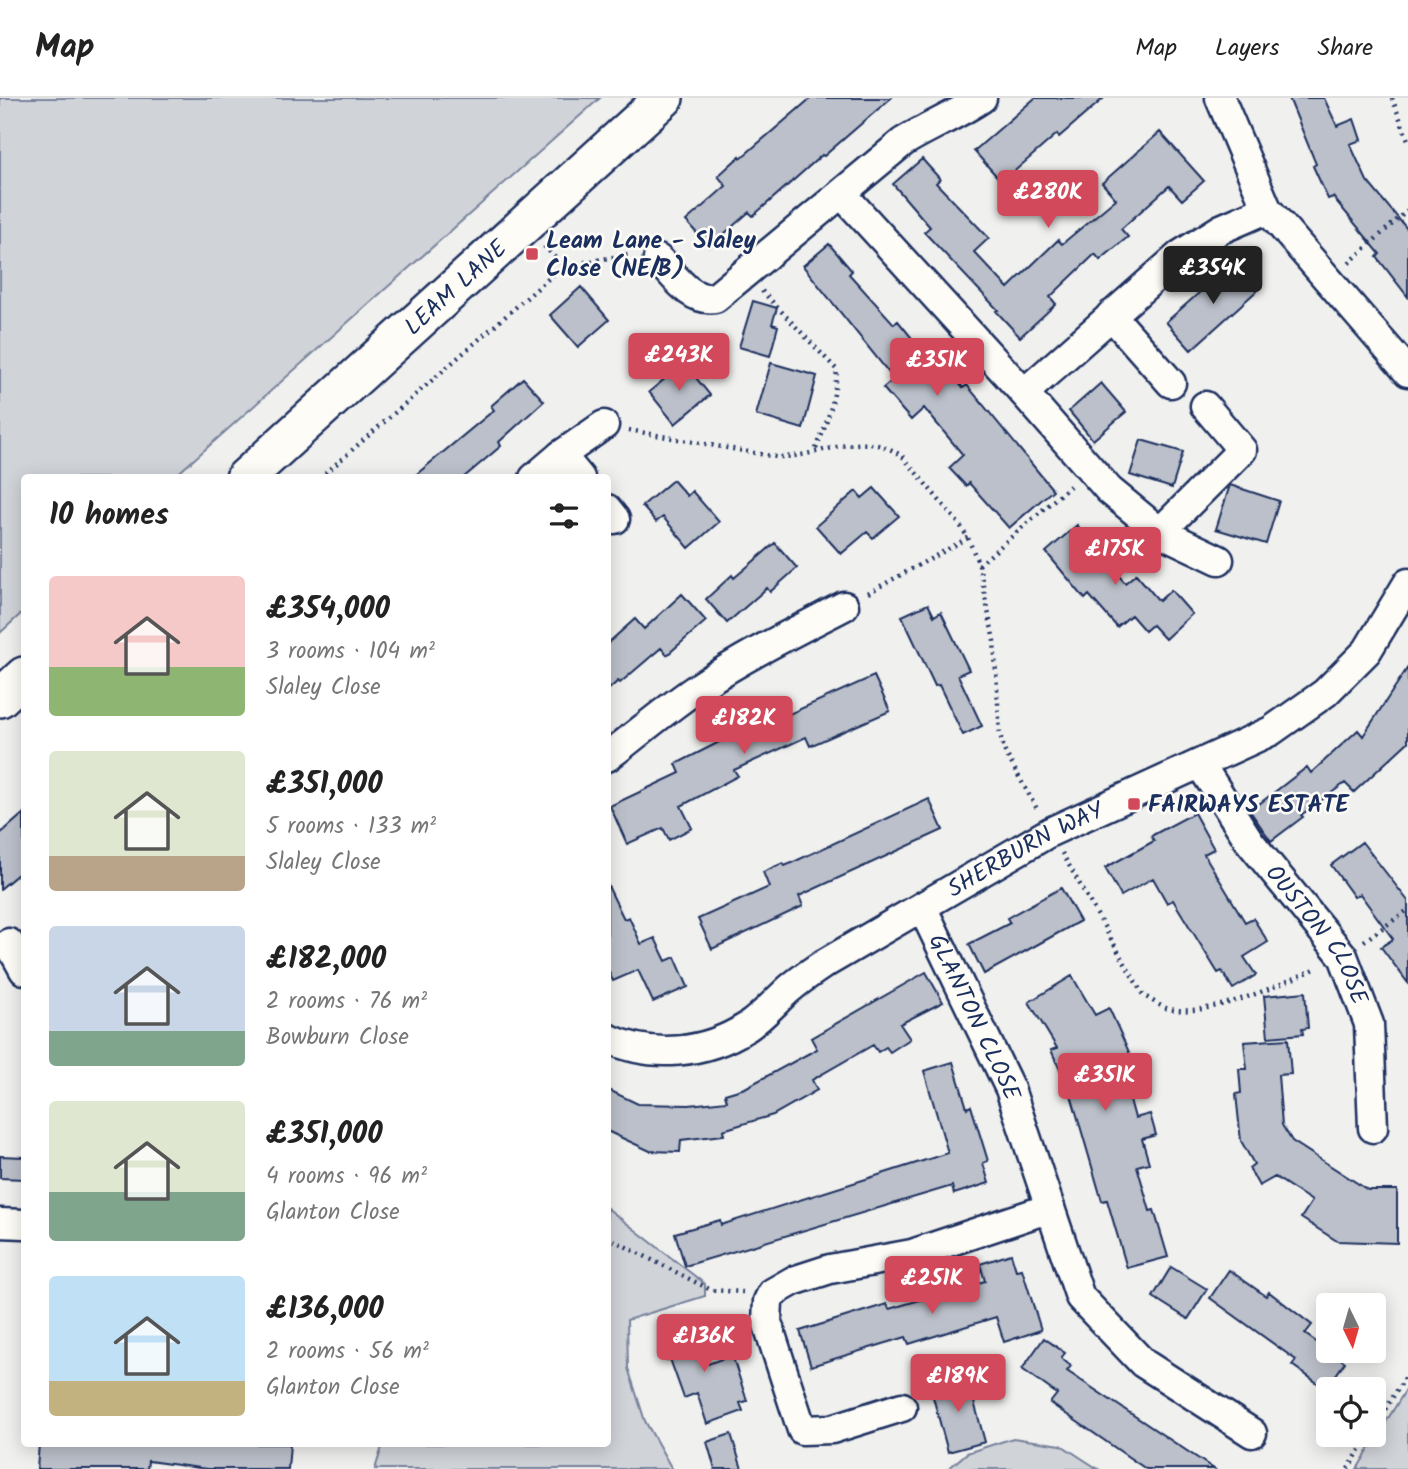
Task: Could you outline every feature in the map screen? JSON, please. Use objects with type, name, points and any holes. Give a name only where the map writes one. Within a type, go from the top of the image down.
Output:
[{"type":"main road","name":"LEAM LANE","points":[[249,474],[523,223],[664,98]]},
{"type":"main road","points":[[0,698],[21,679]]},
{"type":"street","points":[[658,259],[695,297],[705,300],[715,298],[903,142],[982,98]]},
{"type":"street","points":[[1220,98],[1267,209],[1408,372]]},
{"type":"street","points":[[842,194],[1024,393],[1089,469],[1136,515],[1160,532],[1219,560]]},
{"type":"street","points":[[1024,393],[1199,241],[1267,209]]},
{"type":"street","points":[[1111,316],[1171,383]]},
{"type":"street","points":[[1160,532],[1242,450],[1205,406]]},
{"type":"street","points":[[539,474],[604,425]]},
{"type":"street","points":[[561,455],[577,474]]},
{"type":"street","name":"SHERBURN WAY","points":[[611,1039],[642,1049],[665,1052],[687,1050],[724,1039],[755,1021],[789,989],[821,965],[1050,832],[1271,731],[1325,693],[1367,651],[1408,583]]},
{"type":"street","points":[[611,754],[703,684],[844,606]]},
{"type":"street","name":"OUSTON CLOSE","points":[[1200,764],[1250,842],[1343,956],[1369,1024],[1373,1128]]},
{"type":"street","name":"GLANTON CLOSE","points":[[922,907],[1010,1090],[1080,1297],[1143,1363],[1252,1433]]},
{"type":"street","points":[[11,941],[21,963]]},
{"type":"street","points":[[902,1407],[832,1429],[802,1430],[768,1322],[766,1311],[772,1293],[793,1281],[830,1269],[912,1254],[1050,1208]]},
{"type":"street","points":[[0,1223],[21,1224]]},
{"type":"path","points":[[1392,98],[1408,140]]},
{"type":"path","points":[[1328,282],[1408,211]]},
{"type":"path","points":[[523,223],[564,266]]},
{"type":"path","points":[[325,474],[564,266],[641,252],[658,259]]},
{"type":"path","points":[[745,275],[837,370],[836,390],[829,420],[814,452]]},
{"type":"path","points":[[604,425],[775,457],[786,458],[851,443],[867,443],[893,449],[903,457],[960,525],[979,565],[993,632],[997,711],[1005,752],[1143,995],[1166,1008],[1191,1011],[1261,993],[1343,956],[1408,910]]},
{"type":"path","points":[[979,565],[1089,469]]},
{"type":"path","points":[[844,606],[968,538]]},
{"type":"path","points":[[611,1239],[711,1290],[772,1293]]},
{"type":"path","points":[[1386,1408],[1408,1373]]},
{"type":"path","points":[[1348,1469],[1362,1447]]},
{"type":"shaded area","points":[[0,98],[600,98],[177,474],[21,474],[21,614],[0,633]]},
{"type":"shaded area","points":[[611,1211],[705,1284],[705,1296],[627,1320],[628,1368],[645,1421],[672,1469],[375,1469],[382,1447],[611,1447]]},
{"type":"shaded area","points":[[1408,1386],[1408,1469],[1357,1469],[1371,1447],[1386,1447],[1386,1422]]},
{"type":"shaded area","points":[[1013,1438],[1061,1445],[1098,1469],[948,1469],[967,1453]]},
{"type":"building","points":[[811,98],[891,98],[753,216],[749,212],[709,247],[686,221],[726,186],[718,176]]},
{"type":"building","points":[[1035,98],[1104,98],[1002,182],[974,151]]},
{"type":"building","points":[[1289,98],[1324,98],[1337,126],[1354,119],[1361,140],[1350,144],[1367,181],[1408,230],[1408,297],[1377,257],[1380,254],[1333,197],[1328,199],[1313,166],[1316,164]]},
{"type":"building","points":[[1160,132],[1204,181],[1182,200],[1169,186],[1121,229],[1128,237],[1100,260],[1095,254],[1050,297],[1056,304],[1020,337],[924,232],[930,227],[893,184],[922,159],[940,179],[936,183],[989,238],[974,252],[1008,288],[1058,240],[1062,244],[1116,199],[1102,183]]},
{"type":"building","points":[[829,244],[852,271],[849,274],[894,324],[898,321],[932,363],[938,357],[963,388],[967,385],[1053,490],[1009,528],[969,483],[966,486],[949,468],[963,455],[924,408],[911,420],[883,388],[894,379],[803,266]]},
{"type":"building","points":[[1240,262],[1261,287],[1191,350],[1166,322],[1217,277],[1220,280]]},
{"type":"building","points":[[581,287],[609,320],[578,347],[550,315]]},
{"type":"building","points":[[753,301],[777,308],[772,324],[778,326],[770,356],[739,347]]},
{"type":"building","points":[[684,363],[710,395],[675,424],[649,392]]},
{"type":"building","points":[[771,363],[817,376],[803,429],[756,415]]},
{"type":"building","points":[[523,378],[544,401],[499,442],[501,446],[468,474],[417,474],[494,410],[491,406]]},
{"type":"building","points":[[1101,383],[1126,412],[1093,440],[1069,411]]},
{"type":"building","points":[[1141,440],[1183,452],[1172,488],[1130,475]]},
{"type":"building","points":[[673,480],[687,496],[692,491],[719,522],[689,548],[663,517],[656,522],[642,506]]},
{"type":"building","points":[[1230,485],[1279,501],[1266,544],[1216,529]]},
{"type":"building","points":[[874,488],[899,516],[873,538],[867,532],[841,554],[816,526],[856,491],[862,498]]},
{"type":"building","points":[[1077,525],[1125,583],[1136,574],[1159,601],[1171,590],[1192,614],[1165,639],[1152,625],[1145,631],[1131,615],[1117,627],[1089,595],[1085,599],[1046,552]]},
{"type":"building","points":[[775,543],[797,568],[770,592],[767,588],[727,623],[706,599],[732,575],[734,578]]},
{"type":"building","points":[[682,594],[706,621],[667,655],[661,648],[620,683],[618,681],[611,687],[611,640],[635,619],[644,629]]},
{"type":"building","points":[[928,604],[934,616],[941,612],[969,670],[958,675],[982,726],[963,735],[939,685],[935,686],[902,616]]},
{"type":"building","points":[[1408,667],[1408,742],[1354,792],[1345,783],[1271,841],[1250,811],[1307,767],[1311,773],[1358,730],[1363,736]]},
{"type":"building","points":[[874,676],[890,711],[810,746],[806,737],[734,770],[738,776],[681,806],[692,828],[669,840],[663,828],[627,844],[611,806],[680,773],[676,764],[741,731],[736,721],[781,700],[787,715]]},
{"type":"building","points":[[929,799],[943,830],[799,896],[803,906],[712,949],[698,919],[769,887],[763,872],[783,863],[785,866]]},
{"type":"building","points":[[1194,813],[1214,849],[1204,854],[1245,922],[1253,918],[1268,942],[1244,957],[1256,975],[1233,989],[1222,971],[1218,973],[1173,900],[1167,903],[1153,878],[1121,896],[1105,868],[1154,841],[1151,836]]},
{"type":"building","points":[[21,816],[21,872],[0,889],[0,834]]},
{"type":"building","points":[[1362,842],[1408,901],[1408,983],[1381,947],[1393,939],[1360,894],[1354,897],[1331,865]]},
{"type":"building","points":[[1061,888],[1080,921],[984,974],[969,944],[1010,923],[1007,918]]},
{"type":"building","points":[[611,892],[624,919],[629,917],[641,944],[655,938],[666,961],[675,957],[688,987],[653,1002],[638,970],[613,981]]},
{"type":"building","points":[[926,972],[943,1002],[900,1024],[910,1039],[890,1052],[886,1047],[878,1052],[873,1045],[812,1080],[817,1090],[773,1115],[723,1130],[724,1135],[681,1140],[680,1152],[650,1151],[611,1133],[611,1091],[638,1104],[689,1105],[727,1101],[725,1094],[745,1088],[817,1049],[811,1038]]},
{"type":"building","points":[[1072,976],[1095,1015],[1109,1008],[1134,1070],[1123,1074],[1135,1118],[1150,1114],[1156,1135],[1142,1139],[1149,1163],[1137,1166],[1150,1211],[1154,1210],[1168,1257],[1127,1268],[1107,1200],[1102,1201],[1064,1071],[1061,1072],[1051,1050],[1057,1048],[1029,1002]]},
{"type":"building","points":[[1305,992],[1308,1028],[1302,1029],[1303,1034],[1268,1037],[1264,996]]},
{"type":"building","points":[[1288,1039],[1291,1074],[1278,1075],[1282,1125],[1292,1141],[1368,1190],[1397,1190],[1397,1243],[1337,1241],[1301,1218],[1312,1201],[1275,1177],[1259,1186],[1249,1168],[1254,1164],[1241,1141],[1236,1094],[1241,1093],[1239,1069],[1247,1069],[1244,1042]]},
{"type":"building","points":[[953,1062],[967,1108],[971,1106],[988,1161],[983,1163],[989,1183],[954,1194],[952,1186],[685,1266],[675,1233],[720,1220],[721,1225],[948,1153],[924,1071]]},
{"type":"building","points":[[0,1156],[21,1157],[21,1179],[0,1178]]},
{"type":"building","points":[[1011,1254],[1016,1270],[1022,1269],[1041,1330],[1004,1342],[996,1317],[909,1344],[906,1337],[811,1366],[800,1331],[887,1304],[889,1309],[985,1281],[980,1264]]},
{"type":"building","points":[[1171,1267],[1207,1289],[1188,1319],[1153,1297]]},
{"type":"building","points":[[1229,1270],[1266,1296],[1269,1292],[1312,1325],[1305,1334],[1316,1342],[1316,1363],[1344,1363],[1334,1377],[1316,1377],[1316,1382],[1292,1365],[1296,1360],[1210,1298]]},
{"type":"building","points":[[696,1323],[708,1364],[732,1355],[747,1401],[740,1403],[743,1411],[707,1424],[697,1393],[684,1398],[659,1335]]},
{"type":"building","points":[[1044,1338],[1065,1353],[1061,1358],[1071,1366],[1067,1371],[1214,1469],[1146,1469],[1050,1403],[1057,1394],[1022,1369]]},
{"type":"building","points":[[967,1376],[985,1442],[948,1452],[930,1386]]},
{"type":"building","points":[[731,1434],[742,1469],[715,1469],[707,1442]]},
{"type":"building","points":[[39,1447],[290,1447],[288,1469],[207,1469],[148,1461],[147,1469],[37,1469]]},
{"type":"place","name":"Leam Lane - Slaley Close (NE/B)","points":[[532,254]]},
{"type":"place","name":"FAIRWAYS ESTATE","points":[[1134,804]]}]
